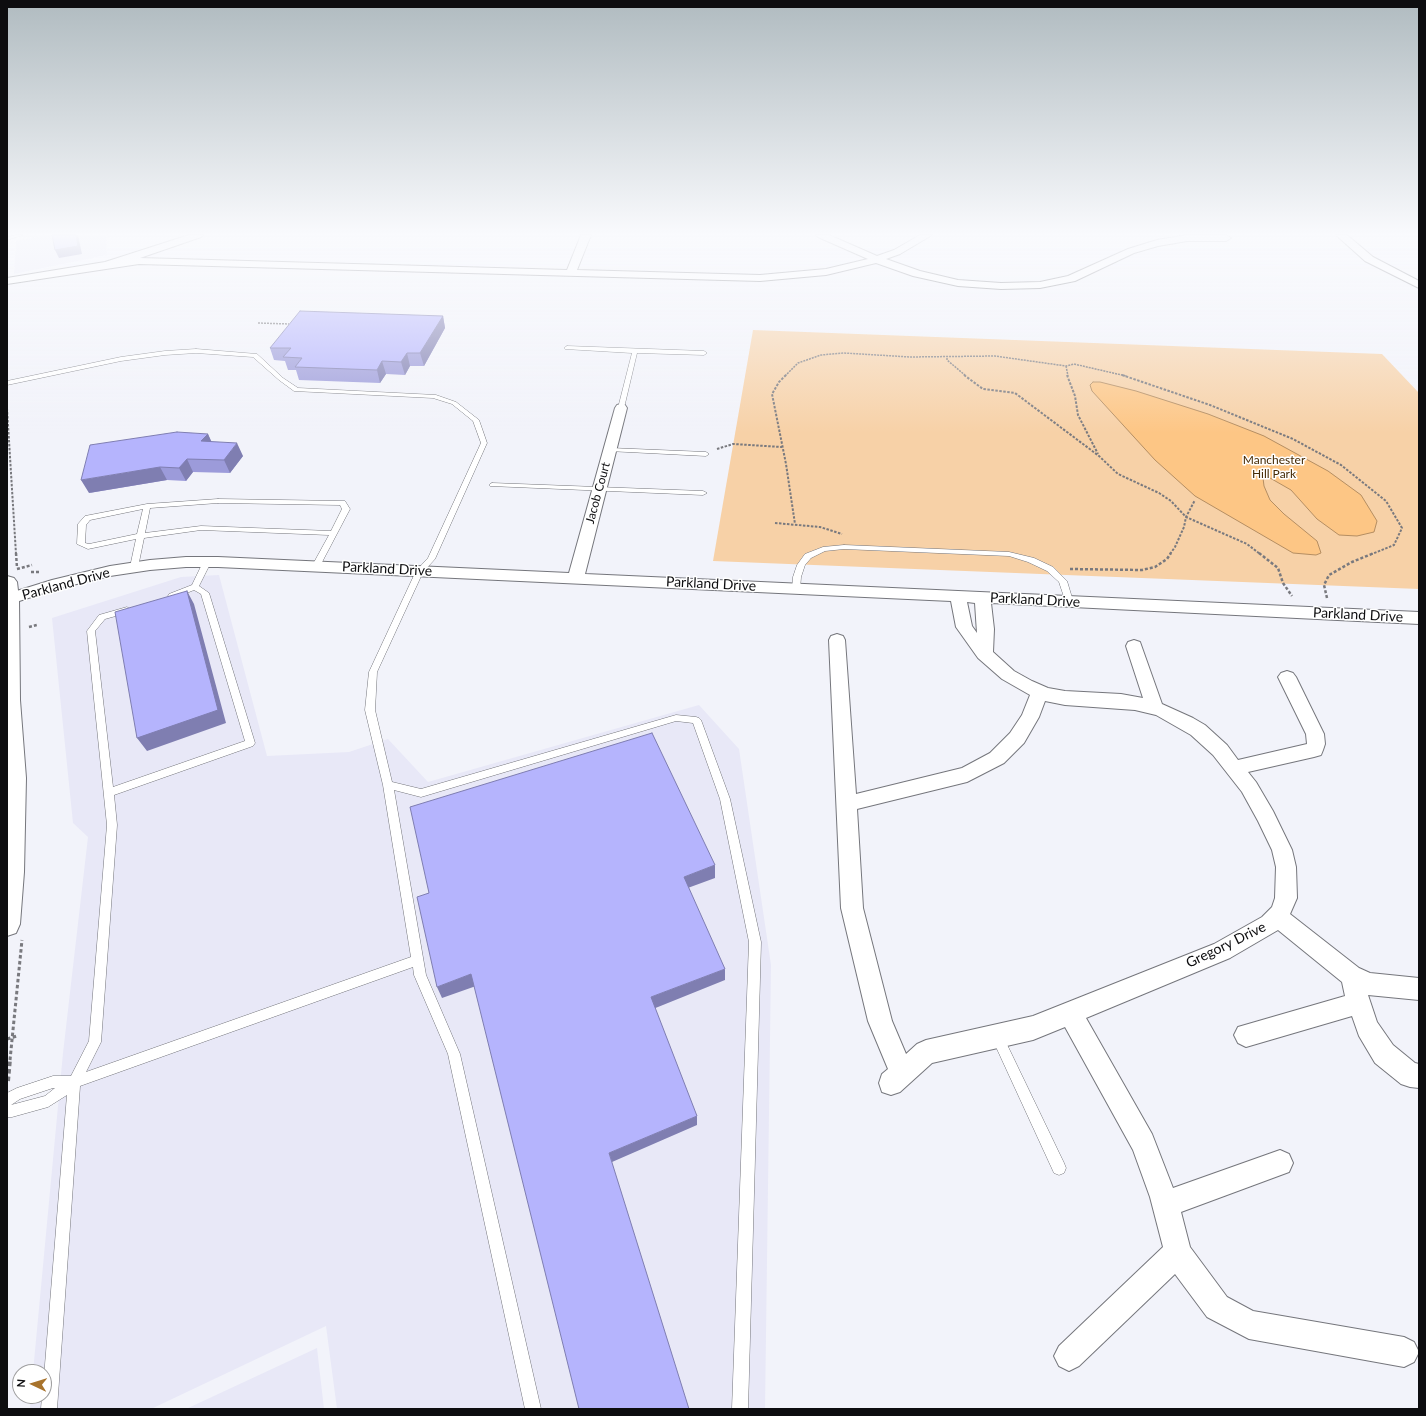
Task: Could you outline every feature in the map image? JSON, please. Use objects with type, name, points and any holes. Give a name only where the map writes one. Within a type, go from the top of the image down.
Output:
[{"type":"main road","points":[[7,924],[11,872],[14,778],[9,700],[8,593]]},
{"type":"street","name":"Jacob Court","points":[[576,578],[621,408]]},
{"type":"street","name":"Parkland Drive","points":[[8,593],[134,567],[186,562],[207,562],[1419,618]]},
{"type":"street","name":"Gregory Drive","points":[[847,804],[852,908],[880,1021],[897,1078],[926,1052],[1033,1028],[1222,951],[1270,924],[1280,913],[1286,898],[1286,867],[1282,850],[1249,787],[1220,750],[1198,730],[1174,716],[1155,709],[1135,703],[1064,698],[1040,692],[1026,686],[1008,675],[984,654],[964,627],[958,596]]},
{"type":"street","points":[[982,597],[986,629],[984,654]]},
{"type":"street","points":[[838,640],[847,804],[967,774],[998,758],[1017,738],[1030,717],[1040,692]]},
{"type":"street","points":[[1134,646],[1155,709]]},
{"type":"street","points":[[1234,768],[1314,750],[1316,744],[1314,734],[1287,677]]},
{"type":"street","points":[[1277,916],[1351,976],[1368,984],[1419,989]]},
{"type":"street","points":[[1351,976],[1367,1028],[1384,1054],[1410,1075],[1419,1076]]},
{"type":"street","points":[[1246,1035],[1359,1003]]},
{"type":"street","points":[[1070,1013],[1143,1143],[1165,1204],[1178,1252],[1184,1263],[1217,1306],[1249,1325],[1404,1352]]},
{"type":"street","points":[[1165,1204],[1280,1163]]},
{"type":"street","points":[[1069,1356],[1178,1252]]},
{"type":"lane","points":[[567,348],[704,353]]},
{"type":"lane","points":[[7,382],[121,359],[165,353],[196,351],[254,355],[296,390],[434,396],[454,403],[476,420],[484,443],[431,559],[420,571],[373,672],[370,710],[388,785],[420,975],[454,1054],[533,1409]]},
{"type":"lane","points":[[621,408],[635,351]]},
{"type":"lane","points":[[610,450],[706,454]]},
{"type":"lane","points":[[492,485],[703,493]]},
{"type":"lane","points":[[316,566],[334,533],[346,510],[342,503],[218,501],[147,506],[88,518],[82,524],[80,544],[88,547],[140,536],[201,528],[334,533]]},
{"type":"lane","points":[[134,567],[147,506]]},
{"type":"lane","points":[[796,589],[797,577],[801,565],[808,556],[823,549],[850,548],[1009,554],[1031,560],[1050,569],[1063,581],[1069,601]]},
{"type":"lane","points":[[162,599],[195,587],[207,562]]},
{"type":"lane","points":[[108,793],[250,743],[205,593],[195,587]]},
{"type":"lane","points":[[49,1409],[74,1082],[95,1042],[112,825],[91,631],[102,617],[140,606]]},
{"type":"lane","points":[[388,785],[421,793],[676,718],[696,720],[725,799],[755,942],[740,1409]]},
{"type":"lane","points":[[7,1111],[48,1101],[74,1082],[418,960]]},
{"type":"lane","points":[[997,1036],[1059,1168]]},
{"type":"lane","points":[[7,1100],[16,1094],[53,1082],[74,1082]]},
{"type":"path","points":[[258,324],[289,324]]},
{"type":"path","points":[[795,524],[786,464],[772,394],[779,382],[798,363],[821,355],[844,353],[947,358],[995,356],[1066,366],[1074,364],[1125,376],[1210,405],[1293,439],[1341,465],[1386,501],[1402,528],[1394,545],[1352,562],[1329,575],[1324,585],[1327,600]]},
{"type":"path","points":[[947,358],[947,360],[961,373],[983,389],[1015,393],[1099,456],[1118,474],[1147,486],[1171,501],[1186,516],[1247,544],[1278,568],[1283,584],[1294,599]]},
{"type":"path","points":[[1066,366],[1067,375],[1075,396],[1078,415],[1099,456]]},
{"type":"path","points":[[706,454],[710,450],[733,444],[782,447]]},
{"type":"path","points":[[1050,569],[1142,570],[1155,567],[1167,559],[1175,547],[1184,528],[1186,516],[1195,500]]},
{"type":"path","points":[[775,524],[795,524],[820,527],[848,536],[850,548]]},
{"type":"path","points":[[7,1039],[17,1036]]},
{"type":"shaded area","points":[[1093,382],[1100,382],[1136,391],[1208,414],[1264,436],[1328,471],[1361,495],[1377,521],[1374,532],[1357,536],[1339,535],[1317,519],[1291,490],[1270,478],[1263,478],[1264,486],[1270,500],[1284,514],[1317,541],[1321,553],[1316,555],[1293,553],[1195,496],[1155,460],[1092,391],[1090,385]]},
{"type":"shaded area","points":[[219,575],[267,756],[349,752],[388,739],[428,782],[699,705],[739,749],[771,965],[765,1409],[337,1409],[326,1326],[151,1409],[30,1409],[30,1404],[52,1404],[52,1364],[34,1364],[63,1053],[88,837],[73,823],[52,618],[181,577]]},
{"type":"shaded area","points":[[317,1348],[324,1409],[186,1409]]},
{"type":"green space","name":"Manchester Hill Park","points":[[753,330],[1382,354],[1419,393],[1419,589],[713,561]]},
{"type":"building","points":[[300,311],[443,316],[420,353],[407,353],[401,362],[382,361],[377,370],[295,367],[302,358],[283,357],[291,348],[270,348]]},
{"type":"building","points":[[177,432],[208,434],[201,441],[237,443],[224,460],[187,459],[179,468],[160,467],[81,480],[90,445]]},
{"type":"building","points":[[187,591],[218,710],[137,738],[115,612]]},
{"type":"building","points":[[652,733],[715,865],[684,877],[725,969],[651,997],[697,1116],[609,1153],[689,1409],[579,1409],[471,974],[437,987],[417,897],[429,893],[410,807]]}]
